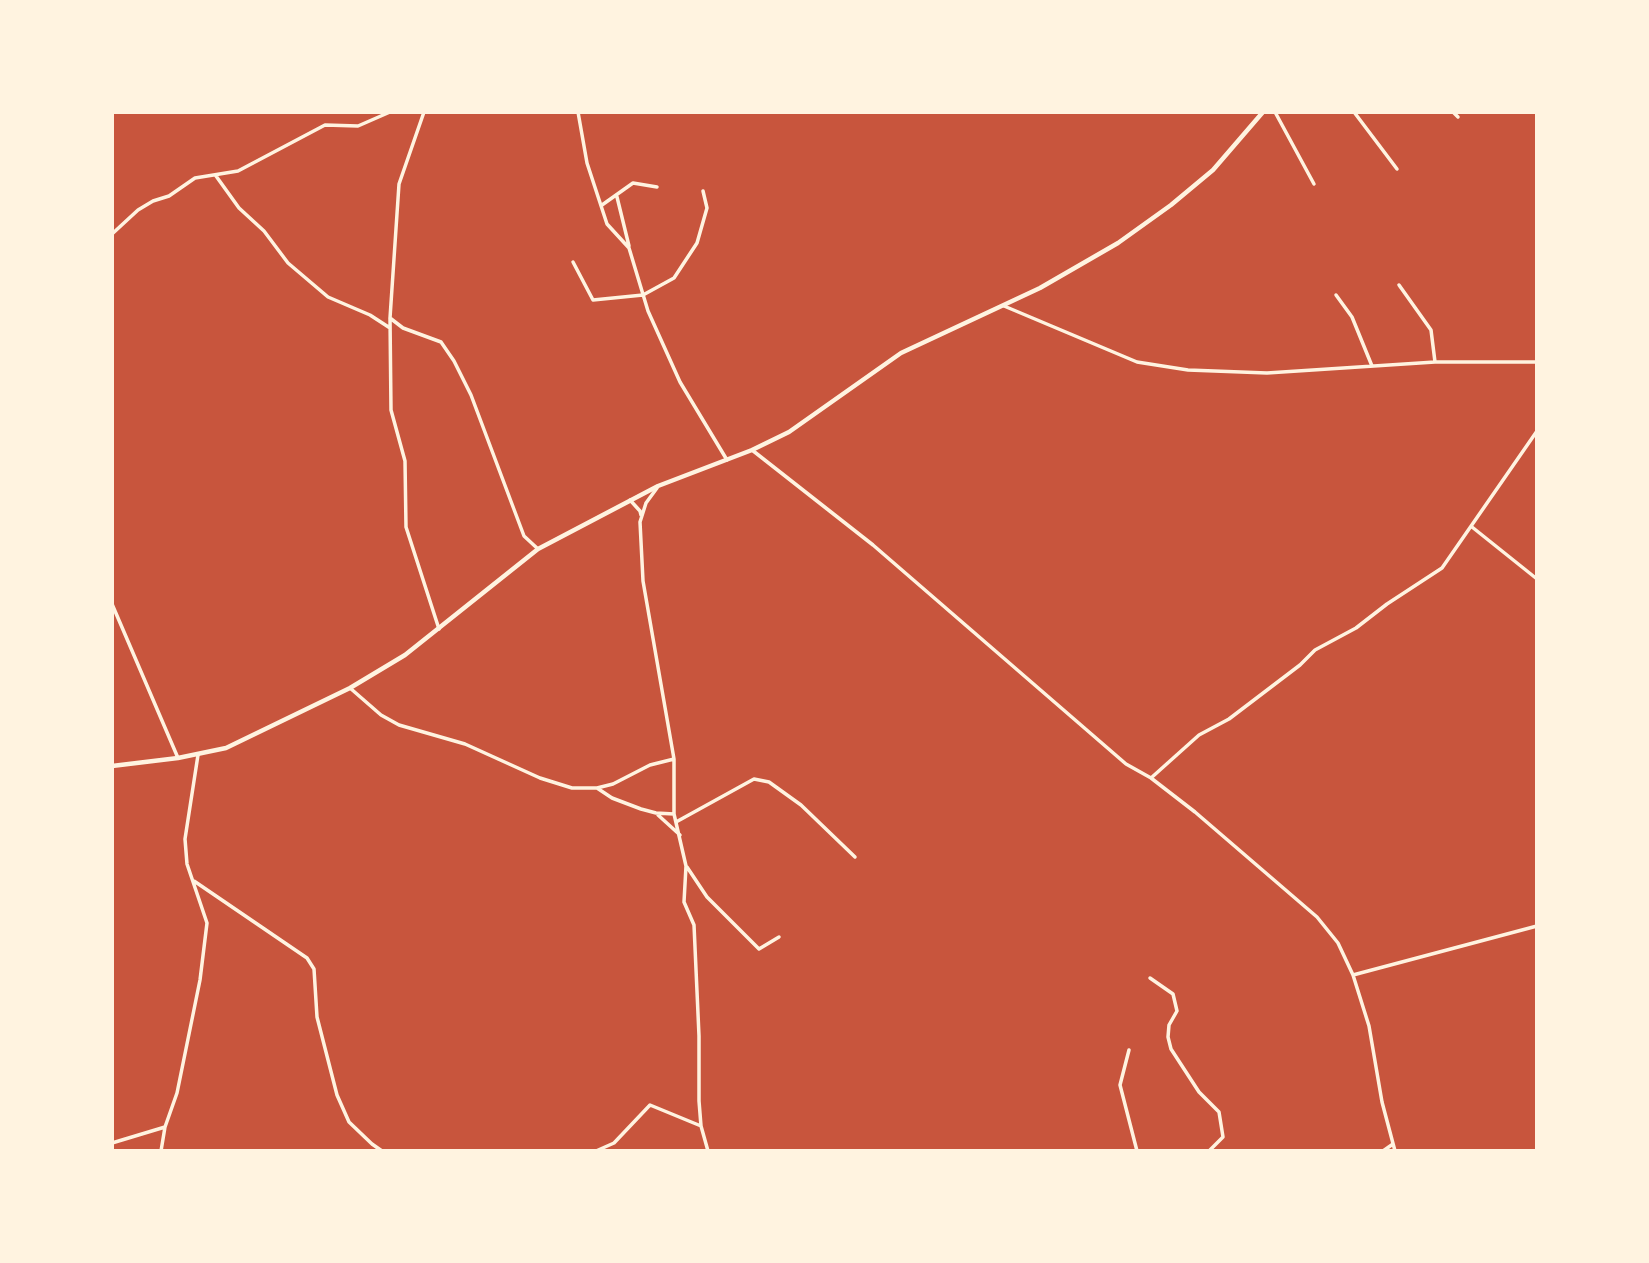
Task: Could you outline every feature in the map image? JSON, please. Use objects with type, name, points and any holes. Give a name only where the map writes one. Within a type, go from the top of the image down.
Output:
[{"type":"street","points":[[112,234],[138,210],[153,201],[170,196],[195,178],[238,172],[325,125],[358,126],[390,112]]},
{"type":"street","points":[[424,112],[400,184],[390,318],[391,410],[405,461],[406,527],[439,629]]},
{"type":"street","points":[[578,112],[587,163],[607,224],[629,248]]},
{"type":"street","points":[[112,766],[198,755],[226,748],[350,688],[405,655],[538,549],[658,486],[727,460],[789,432],[901,353],[1040,288],[1118,243],[1171,205],[1213,170],[1264,112]]},
{"type":"street","points":[[1275,112],[1314,184]]},
{"type":"street","points":[[1354,112],[1397,169]]},
{"type":"street","points":[[1453,112],[1458,117]]},
{"type":"street","points":[[216,176],[239,208],[264,231],[288,263],[328,297],[370,315],[390,328]]},
{"type":"street","points":[[602,205],[617,197],[633,183],[657,187]]},
{"type":"street","points":[[573,262],[593,300],[643,295],[674,278],[697,243],[708,208],[703,191]]},
{"type":"street","points":[[617,197],[648,311],[680,382],[727,460]]},
{"type":"street","points":[[1399,285],[1431,330],[1436,362]]},
{"type":"street","points":[[1336,295],[1352,317],[1372,366]]},
{"type":"street","points":[[1004,306],[1137,362],[1188,370],[1267,373],[1436,362],[1537,362]]},
{"type":"street","points":[[390,318],[403,328],[441,342],[454,361],[471,395],[524,536],[538,549]]},
{"type":"street","points":[[1152,778],[1199,735],[1228,719],[1300,665],[1315,650],[1356,628],[1442,568],[1537,431]]},
{"type":"street","points":[[751,450],[873,545],[1126,764],[1152,778],[1317,917],[1338,943],[1353,975],[1369,1026],[1382,1102],[1395,1151]]},
{"type":"street","points":[[641,517],[646,503],[658,486]]},
{"type":"street","points":[[630,500],[640,511],[641,517],[643,581],[659,679],[667,706],[674,759],[674,814],[686,866],[684,902],[694,925],[701,1126],[708,1151]]},
{"type":"street","points":[[1472,527],[1537,579]]},
{"type":"street","points":[[112,604],[178,758]]},
{"type":"street","points":[[350,688],[381,715],[399,725],[465,744],[540,778],[572,788],[597,789],[613,785],[650,765],[674,759]]},
{"type":"street","points":[[161,1151],[180,1082],[200,980],[207,923],[187,864],[185,839],[198,755]]},
{"type":"street","points":[[676,822],[754,779],[769,782],[801,805],[855,857]]},
{"type":"street","points":[[597,789],[612,798],[656,813],[674,814]]},
{"type":"street","points":[[656,813],[680,835]]},
{"type":"street","points":[[686,866],[707,897],[759,949],[779,937]]},
{"type":"street","points":[[192,879],[307,958],[314,969],[317,1017],[337,1095],[349,1122],[382,1151]]},
{"type":"street","points":[[1353,975],[1537,926]]},
{"type":"street","points":[[1150,978],[1173,994],[1177,1011],[1169,1026],[1171,1049],[1199,1092],[1219,1112],[1223,1137],[1209,1151]]},
{"type":"street","points":[[1129,1050],[1120,1085],[1137,1151]]},
{"type":"street","points":[[597,1151],[614,1143],[650,1105],[701,1126]]},
{"type":"street","points":[[112,1143],[166,1127]]},
{"type":"street","points":[[1383,1151],[1393,1144]]}]
